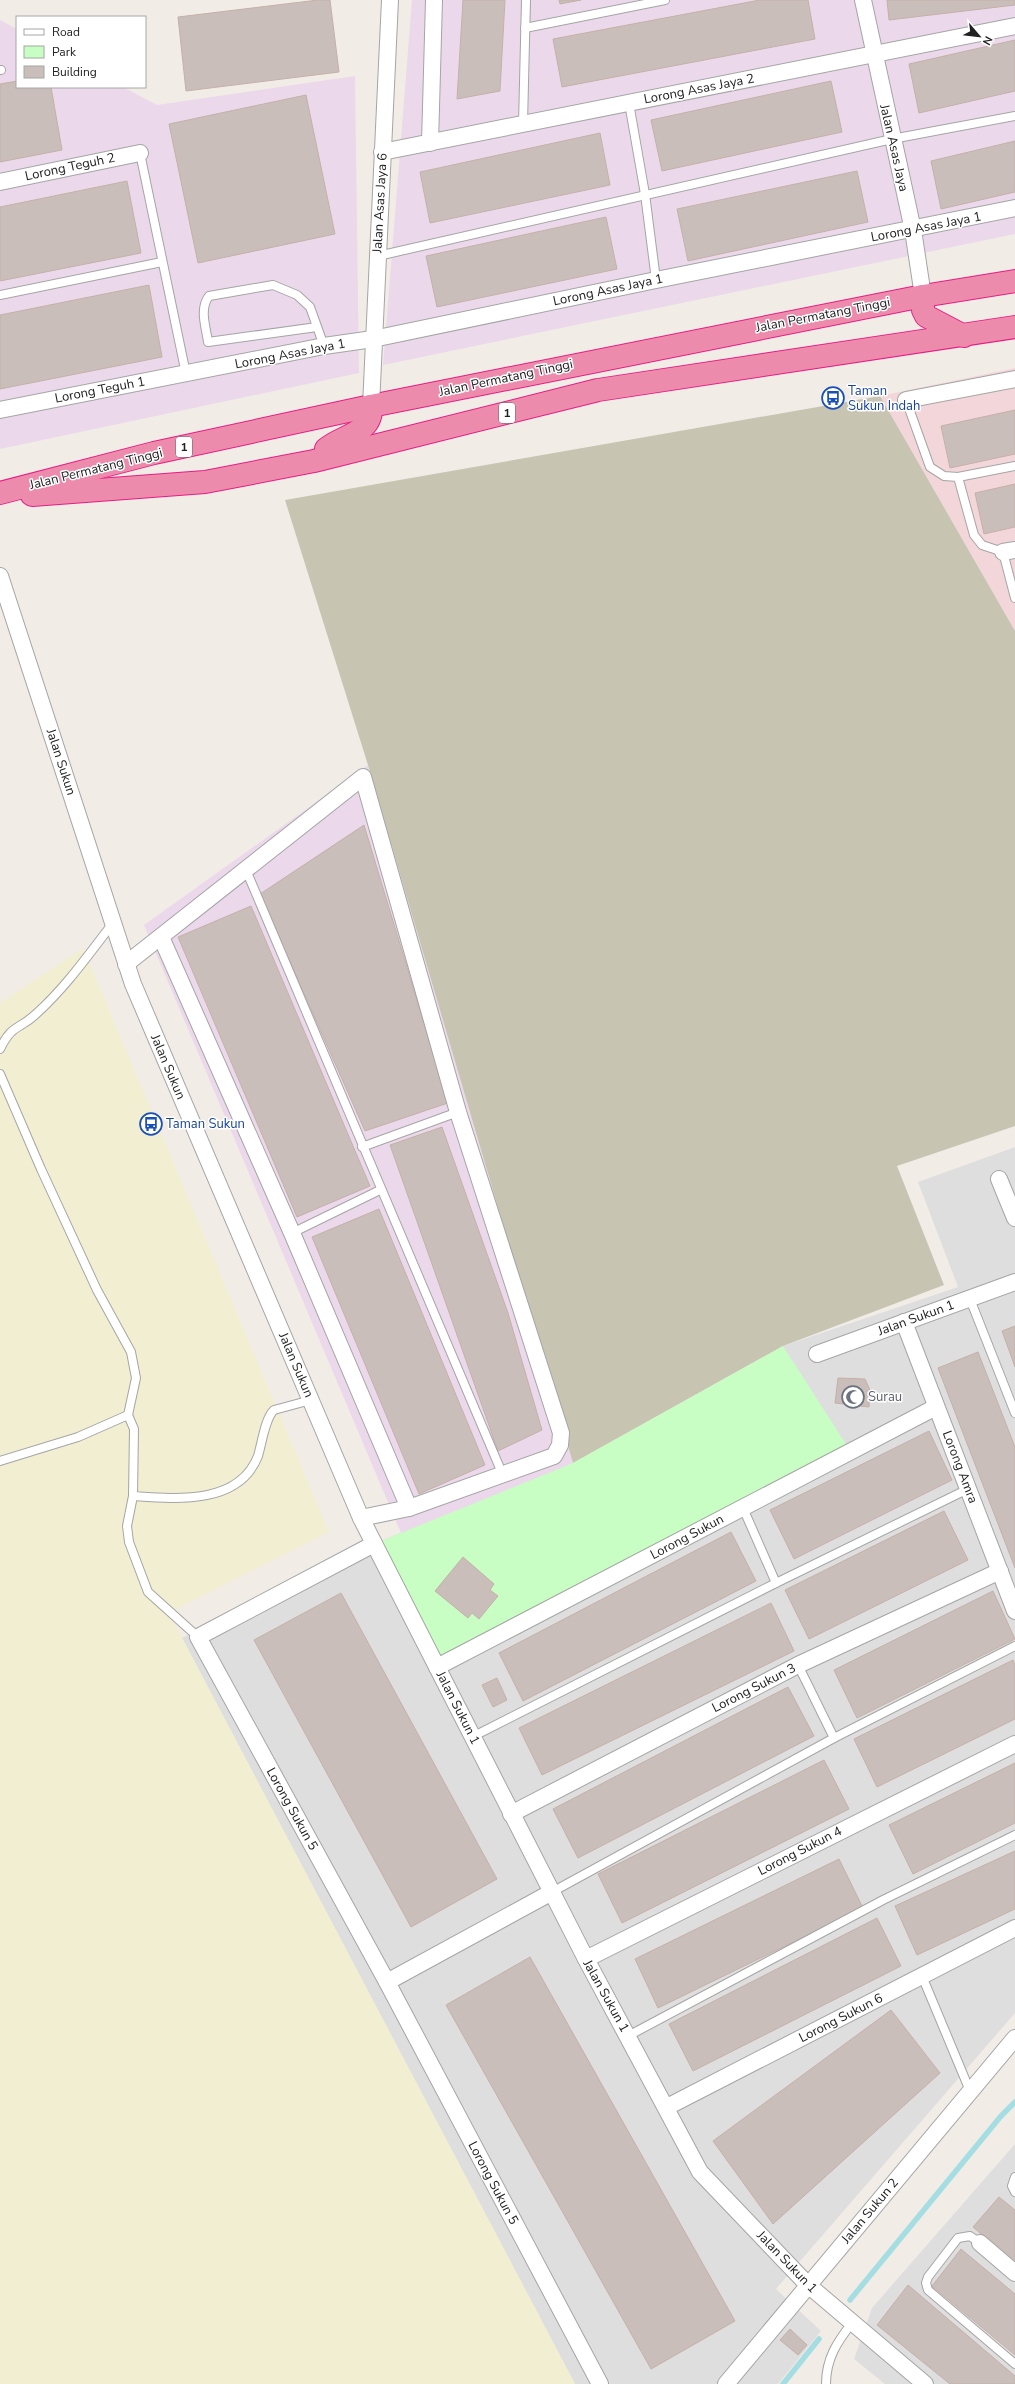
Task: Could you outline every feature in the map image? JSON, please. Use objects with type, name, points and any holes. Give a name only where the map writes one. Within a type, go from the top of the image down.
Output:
[{"type":"highway","name":"Jalan Permatang Tinggi","points":[[0,493],[154,453],[370,406],[923,296],[1015,281]]},
{"type":"highway","points":[[923,296],[923,310],[926,316],[964,336]]},
{"type":"highway","name":"Jalan Permatang Tinggi","points":[[0,498],[205,482],[314,460],[598,390],[964,336],[1015,327]]},
{"type":"highway","points":[[314,460],[330,446],[349,437],[366,426],[371,414],[370,406]]},
{"type":"street","name":"Jalan Asas Jaya 6","points":[[370,406],[390,0]]},
{"type":"street","points":[[430,143],[434,0]]},
{"type":"street","name":"Jalan Asas Jaya","points":[[863,0],[913,230],[923,296]]},
{"type":"street","name":"Lorong Asas Jaya 2","points":[[382,152],[1015,26]]},
{"type":"street","name":"Lorong Teguh 2","points":[[0,182],[140,153]]},
{"type":"street","name":"Lorong Asas Jaya 1","points":[[193,372],[324,346],[374,339],[656,280],[913,230],[1015,208]]},
{"type":"street","name":"Lorong Teguh 1","points":[[0,410],[193,372]]},
{"type":"street","points":[[906,400],[1015,379]]},
{"type":"street","name":"Jalan Sukun","points":[[0,576],[133,984],[361,1518],[374,1544]]},
{"type":"street","points":[[126,964],[363,777],[458,1112],[560,1433],[560,1445],[554,1456],[502,1473],[409,1508],[361,1518]]},
{"type":"street","points":[[161,937],[292,1233],[409,1508]]},
{"type":"street","points":[[999,1179],[1015,1218]]},
{"type":"street","name":"Jalan Sukun 1","points":[[817,1354],[1015,1282]]},
{"type":"street","name":"Lorong Amra","points":[[904,1322],[1013,1602]]},
{"type":"street","name":"Lorong Sukun","points":[[437,1667],[936,1407]]},
{"type":"street","points":[[198,1637],[374,1544]]},
{"type":"street","name":"Jalan Sukun 1","points":[[374,1544],[586,1959],[667,2107],[700,2172],[808,2286],[925,2384]]},
{"type":"street","name":"Lorong Sukun 3","points":[[511,1814],[798,1665],[1000,1571]]},
{"type":"street","name":"Lorong Sukun 5","points":[[198,1637],[387,1982],[600,2384]]},
{"type":"street","name":"Lorong Sukun 4","points":[[586,1959],[1015,1744]]},
{"type":"street","points":[[387,1982],[552,1892]]},
{"type":"street","name":"Lorong Sukun 6","points":[[667,2107],[1015,1928]]},
{"type":"street","name":"Jalan Sukun 2","points":[[726,2384],[1015,2038]]},
{"type":"street","points":[[980,2243],[1015,2273]]},
{"type":"lane","points":[[523,124],[526,0]]},
{"type":"lane","points":[[525,28],[665,0]]},
{"type":"lane","points":[[628,103],[645,194],[656,280]]},
{"type":"lane","points":[[378,256],[892,139],[1015,116]]},
{"type":"lane","points":[[140,153],[162,262],[193,372]]},
{"type":"lane","points":[[0,296],[162,262]]},
{"type":"lane","points":[[317,327],[208,342],[203,312],[205,302],[209,296],[273,285],[297,295],[310,307],[324,346]]},
{"type":"lane","points":[[906,400],[930,467],[944,476],[958,477],[1015,466]]},
{"type":"lane","points":[[958,477],[974,535],[982,546],[1009,551],[1015,598]]},
{"type":"lane","points":[[246,870],[380,1190],[502,1473]]},
{"type":"lane","points":[[0,1049],[7,1033],[36,1014],[77,971],[114,922]]},
{"type":"lane","points":[[0,1074],[41,1169],[97,1290],[131,1352],[136,1378],[128,1415],[134,1429],[133,1496],[127,1526],[129,1542],[148,1592],[198,1637]]},
{"type":"lane","points":[[362,1147],[458,1112]]},
{"type":"lane","points":[[292,1233],[380,1190]]},
{"type":"lane","points":[[970,1299],[1015,1413]]},
{"type":"lane","points":[[133,1496],[159,1498],[208,1496],[236,1485],[256,1462],[264,1438],[269,1414],[274,1410],[311,1400]]},
{"type":"lane","points":[[0,1461],[78,1436],[128,1415]]},
{"type":"lane","points":[[472,1737],[776,1583],[968,1488]]},
{"type":"lane","points":[[743,1508],[776,1583]]},
{"type":"lane","points":[[552,1892],[834,1738],[1015,1646]]},
{"type":"lane","points":[[798,1665],[834,1738]]},
{"type":"lane","points":[[628,2036],[883,1900],[1015,1835]]},
{"type":"lane","points":[[922,1976],[970,2091]]},
{"type":"lane","points":[[1015,2177],[1012,2186],[1015,2192]]},
{"type":"lane","points":[[980,2243],[970,2236],[958,2238],[928,2277],[926,2283],[928,2290],[1015,2364]]},
{"type":"lane","points":[[826,2384],[826,2370],[830,2357],[838,2341],[852,2323]]},
{"type":"shaded area","points":[[412,0],[1015,0],[1015,234],[383,365]]},
{"type":"shaded area","points":[[0,20],[16,28],[16,88],[125,88],[157,105],[355,76],[359,373],[0,449]]},
{"type":"shaded area","points":[[1015,368],[1015,631],[880,396]]},
{"type":"shaded area","points":[[880,396],[1015,631],[1015,1126],[897,1166],[944,1285],[783,1346],[573,1463],[368,765],[285,500]]},
{"type":"shaded area","points":[[368,765],[573,1463],[401,1533],[144,925]]},
{"type":"shaded area","points":[[83,948],[329,1532],[169,1613],[575,2384],[0,2384],[0,1003]]},
{"type":"shaded area","points":[[1015,1147],[1015,2013],[776,2289],[821,2331],[778,2384],[575,2384],[182,1638],[383,1540],[573,1463],[783,1346],[958,1287],[918,1182]]},
{"type":"shaded area","points":[[1015,2144],[1015,2384],[885,2384],[854,2359],[872,2308]]},
{"type":"green space","points":[[783,1346],[851,1452],[437,1667],[374,1544],[573,1463]]},
{"type":"building","points":[[318,0],[330,0],[339,72],[186,91],[178,17]]},
{"type":"building","points":[[463,0],[505,0],[500,91],[457,99]]},
{"type":"building","points":[[559,0],[581,0],[560,4]]},
{"type":"building","points":[[760,0],[808,0],[815,39],[562,87],[553,39]]},
{"type":"building","points":[[887,0],[1015,0],[1015,5],[889,20]]},
{"type":"building","points":[[1015,40],[1015,91],[919,113],[909,64]]},
{"type":"building","points":[[16,81],[16,88],[51,88],[62,150],[0,162],[0,84]]},
{"type":"building","points":[[831,81],[842,132],[662,171],[651,120]]},
{"type":"building","points":[[306,95],[335,234],[198,263],[169,124]]},
{"type":"building","points":[[600,133],[610,185],[430,223],[420,172]]},
{"type":"building","points":[[1015,141],[1015,192],[941,209],[931,161]]},
{"type":"building","points":[[857,171],[868,222],[688,261],[677,209]]},
{"type":"building","points":[[127,181],[141,253],[0,281],[0,207]]},
{"type":"building","points":[[606,217],[617,269],[437,307],[426,256]]},
{"type":"building","points":[[149,285],[162,357],[0,389],[0,315]]},
{"type":"building","points":[[1015,410],[1015,454],[950,468],[941,426]]},
{"type":"building","points":[[1015,484],[1015,527],[984,534],[975,493]]},
{"type":"building","points":[[364,825],[448,1103],[365,1131],[260,894]]},
{"type":"building","points":[[251,906],[370,1186],[297,1217],[178,937]]},
{"type":"building","points":[[442,1127],[508,1313],[542,1430],[498,1451],[390,1145]]},
{"type":"building","points":[[379,1209],[485,1465],[419,1494],[312,1237]]},
{"type":"building","points":[[1015,1326],[1015,1367],[1002,1331]]},
{"type":"building","points":[[978,1352],[1015,1447],[1015,1568],[938,1368]]},
{"type":"building","name":"Surau","points":[[838,1378],[865,1379],[870,1390],[869,1407],[835,1403]]},
{"type":"building","points":[[929,1431],[952,1480],[794,1559],[770,1510]]},
{"type":"building","points":[[944,1511],[968,1560],[809,1639],[785,1590]]},
{"type":"building","points":[[731,1532],[756,1581],[523,1701],[499,1653]]},
{"type":"building","points":[[463,1557],[494,1584],[490,1590],[498,1596],[479,1619],[472,1613],[468,1618],[435,1591]]},
{"type":"building","points":[[993,1591],[1015,1639],[857,1718],[834,1670]]},
{"type":"building","points":[[341,1593],[497,1879],[411,1927],[254,1640]]},
{"type":"building","points":[[771,1603],[794,1651],[542,1775],[519,1728]]},
{"type":"building","points":[[1013,1660],[1015,1665],[1015,1719],[877,1787],[854,1739]]},
{"type":"building","points":[[497,1678],[507,1700],[493,1707],[482,1685]]},
{"type":"building","points":[[788,1687],[814,1736],[578,1858],[553,1809]]},
{"type":"building","points":[[824,1760],[849,1809],[622,1923],[598,1874]]},
{"type":"building","points":[[1015,1763],[1015,1823],[913,1874],[889,1825]]},
{"type":"building","points":[[1015,1851],[1015,1909],[917,1955],[895,1906]]},
{"type":"building","points":[[839,1859],[863,1908],[658,2008],[635,1959]]},
{"type":"building","points":[[877,1918],[901,1966],[693,2071],[669,2024]]},
{"type":"building","points":[[530,1957],[735,2321],[651,2369],[446,2005]]},
{"type":"building","points":[[891,2010],[940,2073],[773,2224],[713,2141]]},
{"type":"building","points":[[999,2197],[1015,2210],[1015,2263],[973,2227]]},
{"type":"building","points":[[961,2249],[1015,2294],[1015,2355],[932,2286]]},
{"type":"building","points":[[908,2285],[1015,2376],[1015,2384],[950,2384],[877,2325]]},
{"type":"building","points":[[790,2329],[807,2345],[798,2355],[780,2340]]},
{"type":"waterway","points":[[850,2300],[1001,2116],[1015,2102]]},
{"type":"waterway","points":[[783,2384],[819,2339]]},
{"type":"place","name":"Taman Sukun Indah","points":[[833,398]]},
{"type":"place","name":"Taman Sukun","points":[[151,1124]]},
{"type":"place","name":"Surau","points":[[853,1397]]}]
